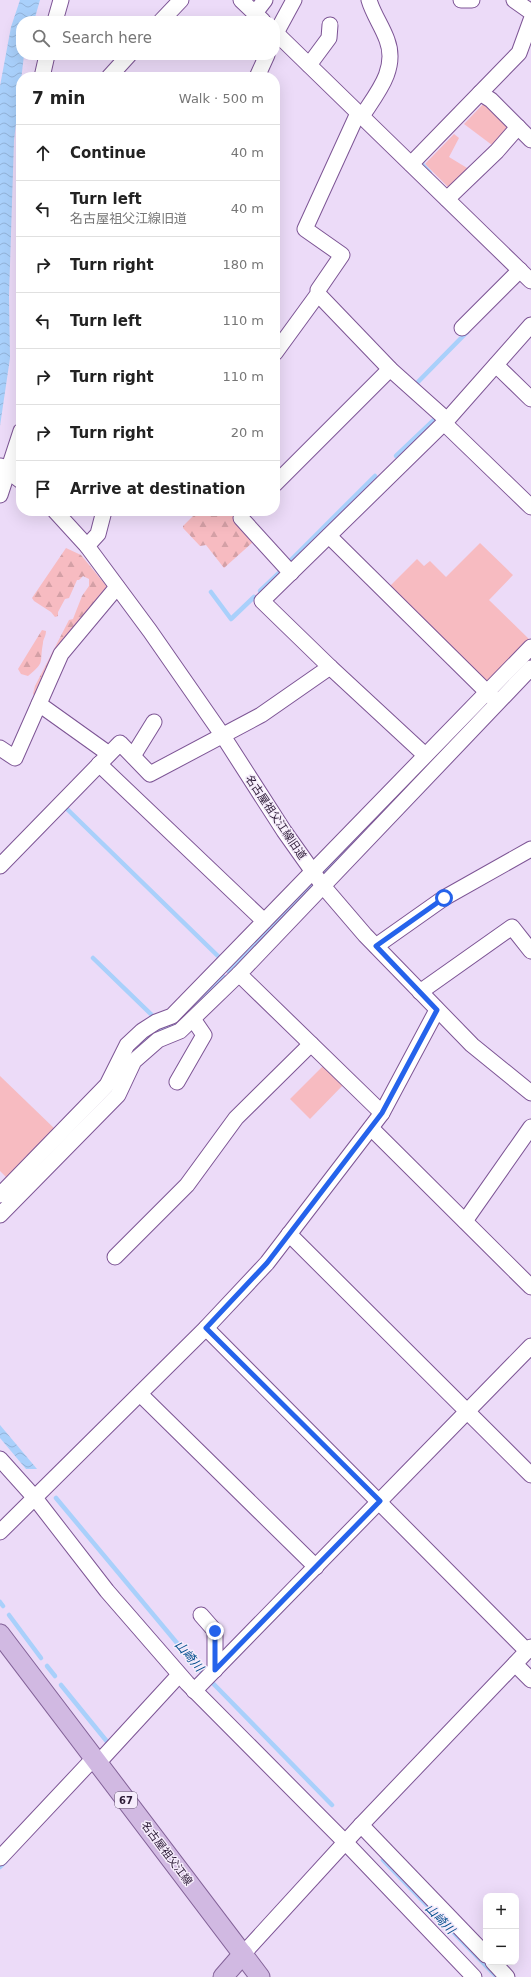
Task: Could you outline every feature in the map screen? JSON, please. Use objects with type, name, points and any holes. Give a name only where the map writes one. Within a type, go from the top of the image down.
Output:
[{"type":"main road","name":"名古屋祖父江線","points":[[3,1643],[96,1761],[260,1977]]},
{"type":"main road","points":[[222,1977],[243,1954]]},
{"type":"street","points":[[56,16],[61,0]]},
{"type":"street","points":[[166,16],[181,0]]},
{"type":"street","points":[[241,0],[258,16]]},
{"type":"street","points":[[259,16],[265,0]]},
{"type":"street","points":[[280,24],[294,0]]},
{"type":"street","points":[[280,346],[318,294],[318,290],[342,255],[305,229],[360,114],[388,75],[390,51],[387,39],[372,10],[369,0]]},
{"type":"street","points":[[461,0],[472,0]]},
{"type":"street","points":[[514,0],[531,12]]},
{"type":"street","points":[[411,164],[519,53],[531,20]]},
{"type":"street","points":[[309,65],[329,38],[330,25]]},
{"type":"street","points":[[280,38],[531,281]]},
{"type":"street","points":[[43,72],[45,60]]},
{"type":"street","points":[[114,72],[124,60]]},
{"type":"street","points":[[259,72],[265,60]]},
{"type":"street","points":[[480,93],[491,100],[531,140]]},
{"type":"street","points":[[447,199],[497,151],[518,127]]},
{"type":"street","points":[[462,328],[520,270]]},
{"type":"street","points":[[318,294],[390,369],[446,422],[531,507]]},
{"type":"street","points":[[425,755],[330,667],[262,601],[446,422],[531,325]]},
{"type":"street","points":[[496,365],[531,399]]},
{"type":"street","points":[[280,476],[390,369]]},
{"type":"street","points":[[0,494],[3,468],[16,441]]},
{"type":"street","points":[[3,468],[16,477]]},
{"type":"street","name":"名古屋祖父江線旧道","points":[[60,516],[87,546],[117,586],[223,736],[284,831],[323,886],[376,946],[472,1045],[531,1093]]},
{"type":"street","points":[[87,546],[98,534],[103,516]]},
{"type":"street","points":[[244,516],[291,573]]},
{"type":"street","points":[[329,536],[492,698]]},
{"type":"street","points":[[0,748],[15,758],[61,654],[117,586]]},
{"type":"street","points":[[0,1215],[118,1096],[134,1061],[158,1040],[180,1031],[193,1019],[323,886],[492,698],[531,647]]},
{"type":"street","points":[[0,866],[120,743],[150,774],[261,715],[330,667]]},
{"type":"street","points":[[0,1195],[107,1085],[127,1045],[142,1031],[156,1022],[172,1016],[425,755],[492,698],[531,668]]},
{"type":"street","points":[[39,704],[104,759],[264,921]]},
{"type":"street","points":[[133,756],[154,722]]},
{"type":"street","points":[[376,946],[444,898],[531,849]]},
{"type":"street","points":[[420,992],[512,927],[531,951]]},
{"type":"street","points":[[238,974],[382,1113]]},
{"type":"street","points":[[0,1532],[206,1328],[267,1263],[382,1113],[437,1010]]},
{"type":"street","points":[[177,1082],[204,1035],[193,1019]]},
{"type":"street","points":[[115,1257],[187,1185],[236,1118],[311,1044]]},
{"type":"street","points":[[464,1221],[531,1127]]},
{"type":"street","points":[[371,1128],[531,1287]]},
{"type":"street","points":[[289,1234],[531,1475]]},
{"type":"street","points":[[206,1328],[529,1649],[362,1825],[243,1954]]},
{"type":"street","points":[[205,1680],[531,1346]]},
{"type":"street","points":[[140,1394],[316,1567]]},
{"type":"street","points":[[0,1459],[35,1498],[107,1591],[179,1675],[205,1680],[346,1843],[474,1977]]},
{"type":"street","points":[[201,1614],[215,1631],[205,1680]]},
{"type":"street","points":[[515,1664],[531,1680]]},
{"type":"street","points":[[0,1858],[179,1675]]},
{"type":"street","points":[[362,1825],[483,1952]]},
{"type":"street","points":[[496,1965],[507,1977]]},
{"type":"green space","points":[[486,101],[512,125],[496,148],[464,124]]},
{"type":"green space","points":[[454,134],[459,138],[449,157],[472,171],[449,188],[425,164]]},
{"type":"green space","points":[[193,516],[233,516],[253,538],[253,542],[224,568],[206,545],[200,546],[183,528],[183,526]]},
{"type":"green space","points":[[480,543],[513,575],[489,600],[531,641],[486,687],[386,590],[417,559],[424,566],[430,561],[446,577]]},
{"type":"green space","points":[[66,548],[81,555],[108,588],[36,697],[33,694],[35,686],[69,620],[73,619],[82,596],[89,586],[89,579],[83,576],[77,580],[69,598],[65,599],[58,612],[58,616],[55,617],[51,612],[34,601],[32,598]]},
{"type":"green space","points":[[42,630],[46,631],[46,634],[43,642],[40,665],[28,676],[21,674],[18,669]]},
{"type":"green space","points":[[325,1064],[345,1083],[310,1119],[290,1099]]},
{"type":"green space","points":[[0,1076],[57,1131],[9,1180],[0,1171]]},
{"type":"water","points":[[20,0],[40,0],[35,16],[16,16],[16,60],[23,60],[22,72],[16,72],[16,123],[14,140],[9,296],[10,358],[0,426],[0,86],[11,27]]},
{"type":"water","points":[[0,1425],[37,1469],[26,1469],[0,1438]]},
{"type":"waterway","points":[[423,161],[421,163],[430,173]]},
{"type":"waterway","points":[[414,386],[468,331]]},
{"type":"waterway","points":[[396,456],[436,418],[433,415]]},
{"type":"waterway","points":[[289,562],[375,476]]},
{"type":"waterway","points":[[260,591],[280,572]]},
{"type":"waterway","points":[[211,592],[231,619],[254,597]]},
{"type":"waterway","points":[[325,872],[417,777]]},
{"type":"waterway","points":[[66,808],[221,959]]},
{"type":"waterway","points":[[228,971],[311,886]]},
{"type":"waterway","points":[[93,958],[156,1019]]},
{"type":"waterway","points":[[128,1057],[139,1043],[157,1031],[177,1023],[223,976]]},
{"type":"waterway","name":"山崎川","points":[[56,1498],[197,1667],[332,1805]]},
{"type":"waterway","points":[[0,1602],[3,1606]]},
{"type":"waterway","points":[[9,1615],[41,1658]]},
{"type":"waterway","points":[[47,1666],[55,1676]]},
{"type":"waterway","points":[[61,1685],[109,1744],[110,1743]]},
{"type":"waterway","name":"山崎川","points":[[383,1860],[497,1977]]},
{"type":"waterway","points":[[0,1867],[6,1861]]},
{"type":"route","points":[[215,1631],[215,1670],[380,1501],[206,1328],[267,1263],[382,1113],[437,1010],[376,946],[444,898]]}]
